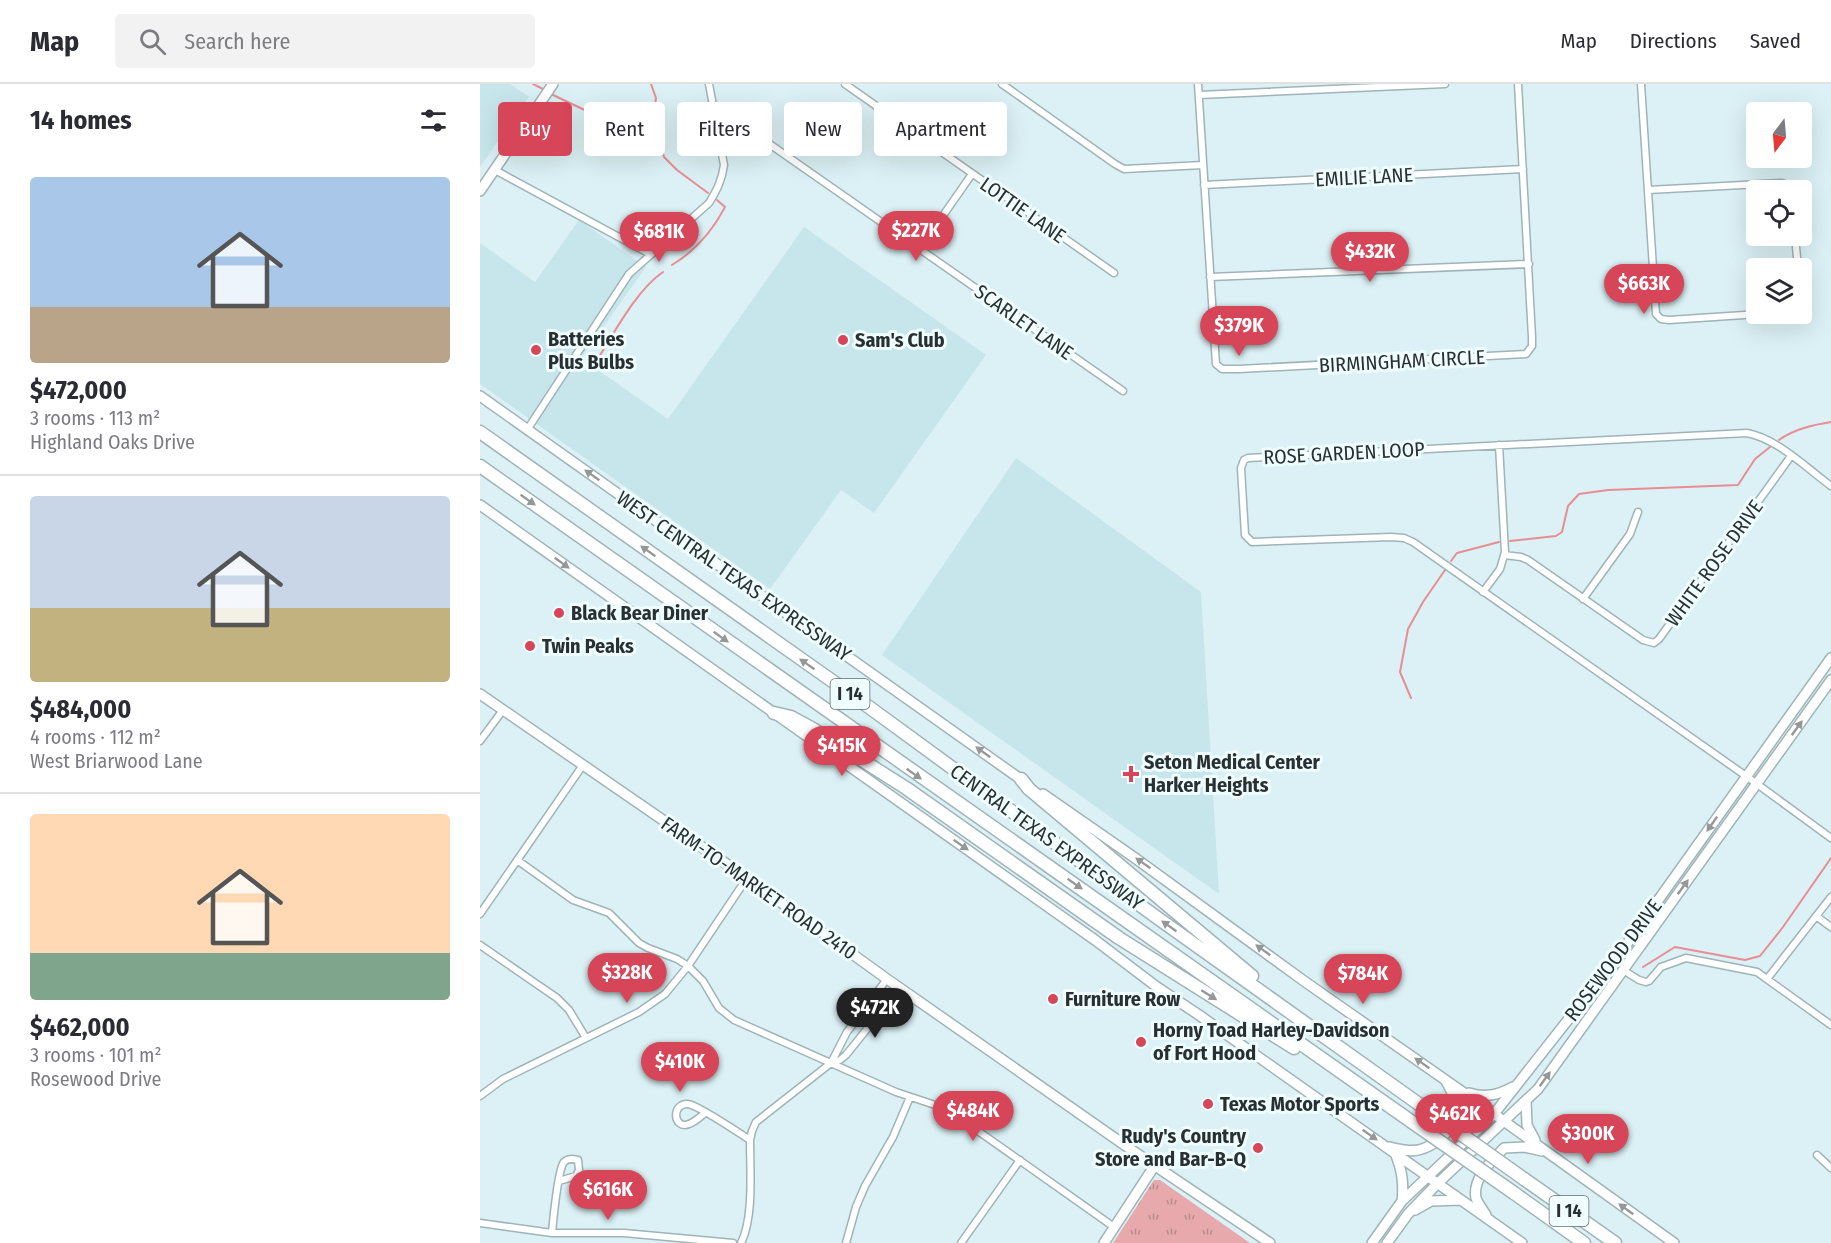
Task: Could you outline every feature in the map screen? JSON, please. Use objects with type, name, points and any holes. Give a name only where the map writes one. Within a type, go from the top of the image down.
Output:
[{"type":"highway","name":"CENTRAL TEXAS EXPRESSWAY","points":[[480,432],[862,702],[1149,912],[1615,1243]]},
{"type":"highway","name":"CENTRAL TEXAS EXPRESSWAY","points":[[480,466],[887,755],[1584,1243]]},
{"type":"highway","points":[[774,713],[790,717],[848,750],[906,788],[1119,938],[1300,1051],[1324,1060]]},
{"type":"highway","points":[[1021,779],[1029,789],[1249,973],[1270,997]]},
{"type":"main road","points":[[480,191],[553,84]]},
{"type":"main road","name":"WEST CENTRAL TEXAS EXPRESSWAY","points":[[480,396],[1304,981],[1494,1113],[1674,1243]]},
{"type":"main road","points":[[480,505],[1076,927],[1157,987],[1522,1243]]},
{"type":"main road","name":"ROSEWOOD DRIVE","points":[[1372,1243],[1402,1202],[1494,1113],[1619,955],[1831,658]]},
{"type":"main road","name":"ROSEWOOD DRIVE","points":[[1387,1243],[1408,1214],[1437,1184],[1538,1089],[1831,680]]},
{"type":"main road","name":"FARM-TO-MARKET ROAD 2410","points":[[480,694],[747,878],[887,979],[1209,1203],[1270,1243]]},
{"type":"main road","points":[[1386,1147],[1407,1151],[1422,1149],[1444,1137],[1457,1117],[1455,1099],[1446,1080]]},
{"type":"main road","points":[[1462,1091],[1486,1096],[1502,1093],[1517,1084]]},
{"type":"main road","points":[[1526,1100],[1527,1125],[1530,1133],[1544,1150]]},
{"type":"main road","points":[[1491,1221],[1476,1200],[1475,1184],[1490,1163],[1504,1148],[1525,1147],[1544,1150]]},
{"type":"main road","points":[[1395,1154],[1404,1180],[1402,1202]]},
{"type":"main road","points":[[1104,1243],[1155,1165]]},
{"type":"main road","points":[[1408,1214],[1431,1202],[1461,1200]]},
{"type":"street","points":[[709,84],[712,102]]},
{"type":"street","name":"LOTTIE LANE","points":[[845,84],[1114,273]]},
{"type":"street","points":[[1002,84],[1124,169],[1203,165]]},
{"type":"street","name":"BIRMINGHAM CIRCLE","points":[[1198,84],[1216,364],[1222,369],[1526,354],[1532,346],[1532,337],[1518,84]]},
{"type":"street","points":[[1199,95],[1445,84]]},
{"type":"street","points":[[1641,84],[1656,314],[1660,319],[1669,320],[1746,315]]},
{"type":"street","name":"SCARLET LANE","points":[[772,146],[1123,391]]},
{"type":"street","points":[[527,430],[629,274],[709,203],[723,178],[722,156]]},
{"type":"street","name":"EMILIE LANE","points":[[1204,185],[1523,169]]},
{"type":"street","points":[[495,170],[650,254]]},
{"type":"street","points":[[919,250],[972,174]]},
{"type":"street","points":[[1648,190],[1746,185]]},
{"type":"street","points":[[1210,278],[1529,264]]},
{"type":"street","name":"ROSE GARDEN LOOP","points":[[1831,486],[1773,442],[1747,433],[1248,458],[1244,460],[1241,468],[1245,535],[1252,542],[1391,537],[1404,538],[1421,546],[1831,838]]},
{"type":"street","points":[[1483,592],[1500,568],[1504,555],[1499,446]]},
{"type":"street","name":"WHITE ROSE DRIVE","points":[[1504,555],[1521,556],[1528,560],[1643,640],[1654,643],[1791,456]]},
{"type":"street","points":[[1583,599],[1630,534],[1638,512]]},
{"type":"street","points":[[480,741],[503,710]]},
{"type":"street","points":[[480,914],[583,765]]},
{"type":"street","points":[[517,860],[573,900],[609,913],[639,943],[688,966],[703,981],[719,1008],[734,1020],[954,1114],[1114,1227]]},
{"type":"street","points":[[480,1096],[502,1079],[656,1002],[675,984],[747,878]]},
{"type":"street","points":[[1767,979],[1831,897]]},
{"type":"street","points":[[1816,916],[1831,927]]},
{"type":"street","points":[[480,945],[557,998],[569,1010],[586,1038]]},
{"type":"street","points":[[1623,970],[1646,982],[1661,967],[1686,958],[1752,971],[1767,979],[1831,1025]]},
{"type":"street","points":[[831,1063],[847,1032],[887,979]]},
{"type":"street","points":[[741,1243],[746,1234],[748,1220],[750,1140],[756,1122],[763,1114],[831,1063],[846,1055],[900,988]]},
{"type":"street","points":[[846,1243],[856,1207],[865,1186],[893,1137],[910,1097]]},
{"type":"street","points":[[705,1113],[687,1125],[677,1121],[676,1110],[684,1104],[691,1105],[705,1113],[750,1140]]},
{"type":"street","points":[[1817,1155],[1831,1168]]},
{"type":"street","points":[[961,1243],[1020,1160]]},
{"type":"street","points":[[552,1233],[559,1181]]},
{"type":"street","points":[[480,1223],[552,1233],[624,1233],[733,1243]]},
{"type":"shaded area","points":[[480,84],[510,84],[529,97],[526,102],[498,102],[498,141],[480,167]]},
{"type":"shaded area","points":[[579,220],[646,267],[581,358],[668,419],[804,227],[986,355],[874,513],[841,490],[770,589],[480,384],[480,243],[535,282]]},
{"type":"shaded area","name":"Seton Medical Center Harker Heights","points":[[1016,458],[1201,592],[1219,894],[882,655]]},
{"type":"green space","points":[[1154,1180],[1160,1180],[1250,1243],[1113,1243]]},
{"type":"waterway","points":[[533,84],[543,89]]},
{"type":"waterway","points":[[651,84],[656,98],[653,117],[664,157],[677,170],[708,193]]},
{"type":"waterway","points":[[553,95],[584,110]]},
{"type":"waterway","points":[[672,265],[696,247],[715,224],[725,207],[717,200]]},
{"type":"waterway","points":[[594,365],[634,302],[643,290],[663,272]]},
{"type":"waterway","points":[[1779,440],[1797,430],[1831,422]]},
{"type":"waterway","points":[[1510,541],[1556,536],[1562,532],[1568,506],[1579,494],[1608,490],[1738,485],[1755,459],[1770,447]]},
{"type":"waterway","points":[[1451,561],[1457,553],[1499,542]]},
{"type":"waterway","points":[[1411,698],[1400,672],[1408,629],[1445,570]]},
{"type":"waterway","points":[[1643,967],[1675,947],[1745,960],[1760,956],[1831,858]]},
{"type":"place","name":"Sam's Club","points":[[843,340]]},
{"type":"place","name":"Batteries Plus Bulbs","points":[[536,350]]},
{"type":"place","name":"Black Bear Diner","points":[[559,613]]},
{"type":"place","name":"Twin Peaks","points":[[530,646]]},
{"type":"place","name":"Seton Medical Center Harker Heights","points":[[1131,774]]},
{"type":"place","name":"Furniture Row","points":[[1053,999]]},
{"type":"place","name":"Horny Toad Harley-Davidson of Fort Hood","points":[[1141,1042]]},
{"type":"place","name":"Texas Motor Sports","points":[[1208,1104]]},
{"type":"place","name":"Rudy's Country Store and Bar-B-Q","points":[[1258,1148]]}]
